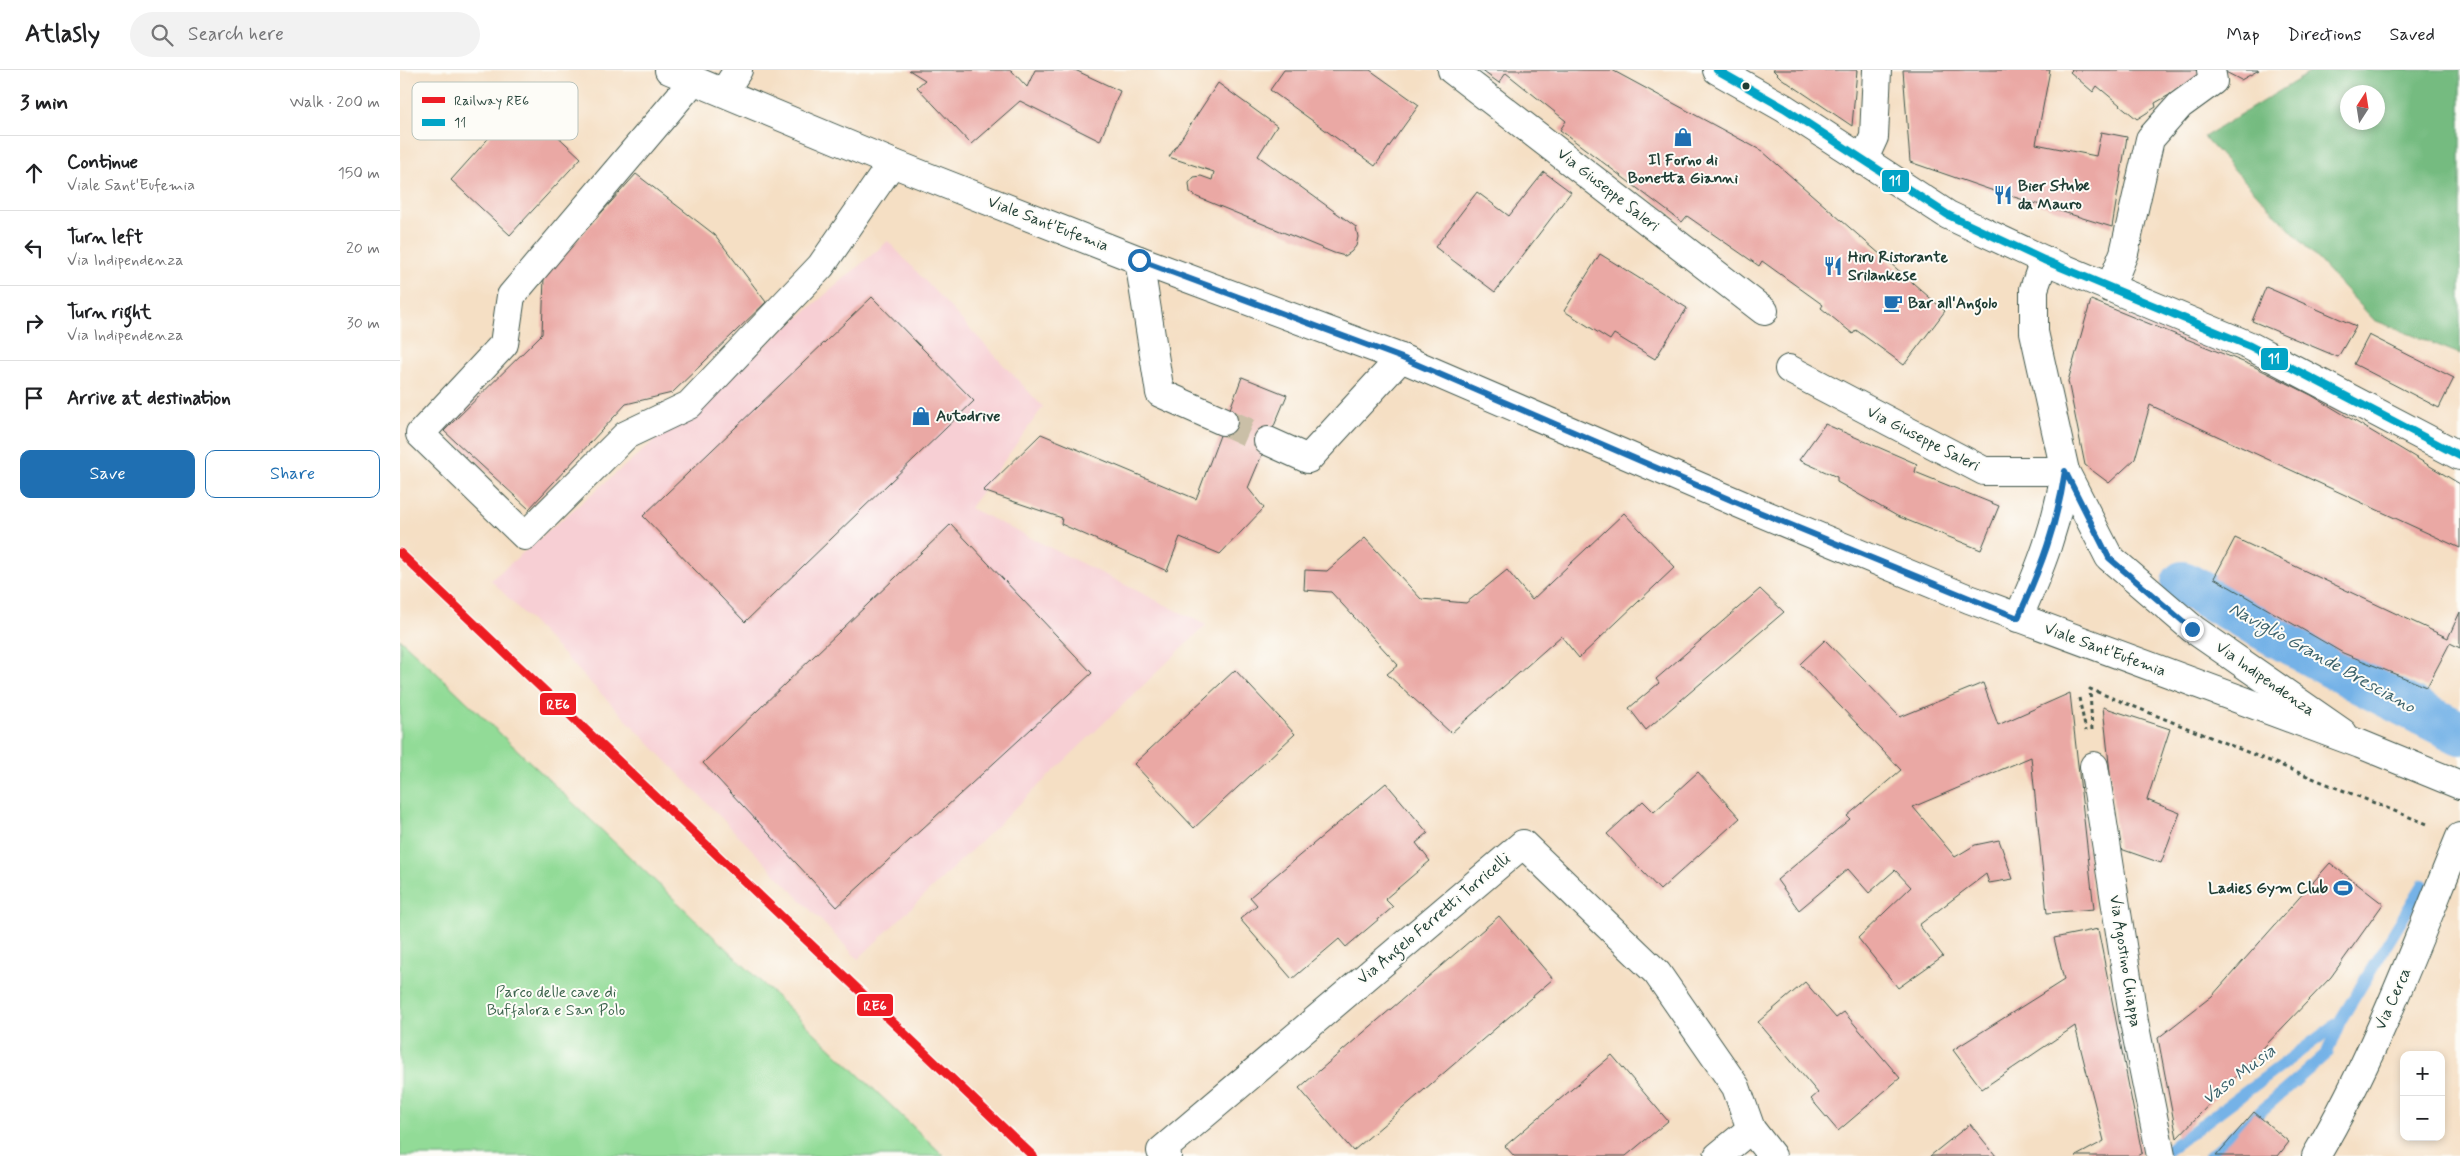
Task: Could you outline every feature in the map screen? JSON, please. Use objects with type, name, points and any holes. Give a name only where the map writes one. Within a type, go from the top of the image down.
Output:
[{"type":"street","name":"Viale Sant'Eufemia","points":[[669,70],[892,163],[1139,260],[1402,358],[1754,510],[2018,618],[2360,744],[2460,785]]},
{"type":"street","points":[[724,92],[738,70]]},
{"type":"street","name":"Via Giuseppe Saleri","points":[[1452,70],[1764,311]]},
{"type":"street","points":[[1717,70],[1784,108],[1948,215],[2044,260],[2250,346],[2460,456]]},
{"type":"street","points":[[1863,161],[1874,137],[1877,70]]},
{"type":"street","points":[[2110,288],[2124,253],[2150,139],[2180,104],[2213,81],[2211,70]]},
{"type":"street","points":[[694,80],[511,296],[504,344],[420,434],[525,536],[626,435],[689,405],[821,266],[892,163]]},
{"type":"street","points":[[1139,260],[1160,393],[1223,421]]},
{"type":"street","name":"Via Indipendenza","points":[[2044,260],[2034,289],[2034,332],[2065,471],[2109,558],[2192,629],[2360,744]]},
{"type":"street","points":[[1268,441],[1308,459],[1402,358]]},
{"type":"street","name":"Via Giuseppe Saleri","points":[[1790,369],[1984,471],[2065,471]]},
{"type":"street","name":"Via Indipendenza","points":[[2018,618],[2043,562],[2059,510],[2065,471]]},
{"type":"street","name":"Via Agostino Chiappa","points":[[2094,766],[2134,1022],[2154,1129],[2161,1156]]},
{"type":"street","name":"Via Cerca","points":[[2316,1156],[2336,1122],[2405,974],[2460,837]]},
{"type":"street","name":"Via Angelo Ferretti Torricelli","points":[[1167,1156],[1161,1150],[1523,844],[1657,973],[1736,1087],[1751,1129],[1772,1156]]},
{"type":"street","points":[[1718,1156],[1751,1129]]},
{"type":"path","points":[[2094,766],[2090,689],[2460,837]]},
{"type":"shaded area","points":[[888,241],[1043,407],[970,508],[1206,625],[858,959],[491,580]]},
{"type":"green space","points":[[2314,70],[2460,70],[2460,354],[2374,320],[2204,137]]},
{"type":"green space","name":"Parco delle cave di Buffalora e San Polo","points":[[400,639],[425,662],[944,1156],[400,1156]]},
{"type":"building","points":[[909,70],[1011,70],[1027,87],[1035,70],[1075,70],[1120,91],[1100,141],[1020,101],[971,144],[917,87],[925,80]]},
{"type":"building","points":[[1284,70],[1370,70],[1419,105],[1375,166],[1270,90]]},
{"type":"building","points":[[1481,70],[1612,70],[1762,151],[1945,311],[1904,365],[1856,330],[1853,334],[1821,308],[1823,305],[1762,261],[1759,266],[1687,216],[1682,222],[1560,130],[1566,121],[1506,73],[1499,83]]},
{"type":"building","points":[[1773,70],[1857,70],[1852,126],[1781,78]]},
{"type":"building","points":[[1903,70],[2050,70],[2036,144],[2096,156],[2101,132],[2127,137],[2112,227],[1988,189],[1910,162]]},
{"type":"building","points":[[2072,70],[2202,70],[2205,75],[2155,103],[2156,107],[2137,119],[2097,86],[2093,92],[2070,72]]},
{"type":"building","points":[[2222,70],[2259,70],[2241,80]]},
{"type":"building","points":[[1218,83],[1277,126],[1258,156],[1356,227],[1358,237],[1356,246],[1351,252],[1345,256],[1334,253],[1197,197],[1190,192],[1189,183],[1194,177],[1201,176],[1212,180],[1214,172],[1169,157]]},
{"type":"building","points":[[487,140],[562,140],[581,158],[510,235],[451,180]]},
{"type":"building","points":[[1544,172],[1571,192],[1495,292],[1435,247],[1477,192],[1509,216]]},
{"type":"building","points":[[636,174],[715,235],[766,302],[672,393],[626,404],[529,509],[444,431],[542,334],[544,277]]},
{"type":"building","points":[[1600,254],[1687,308],[1655,359],[1614,334],[1610,340],[1564,311]]},
{"type":"building","points":[[2266,287],[2356,326],[2338,357],[2252,321]]},
{"type":"building","points":[[872,297],[974,401],[745,622],[643,516]]},
{"type":"building","points":[[2091,300],[2253,366],[2311,395],[2460,484],[2460,548],[2150,405],[2135,459],[2109,483],[2085,465],[2068,381]]},
{"type":"building","points":[[2369,335],[2454,378],[2439,408],[2354,364]]},
{"type":"building","points":[[1242,377],[1287,395],[1248,488],[1264,508],[1220,554],[1180,537],[1167,571],[1061,524],[1062,518],[983,491],[1041,434],[1196,499]]},
{"type":"building","points":[[1825,424],[1917,464],[1915,472],[1999,506],[1981,550],[1897,516],[1837,482],[1837,477],[1799,460]]},
{"type":"building","points":[[1624,513],[1675,567],[1579,658],[1561,636],[1451,733],[1387,674],[1398,665],[1331,592],[1304,590],[1305,570],[1327,571],[1365,538],[1421,599],[1466,603],[1507,570],[1532,600]]},
{"type":"building","points":[[951,524],[1092,673],[837,907],[703,763]]},
{"type":"building","points":[[2235,538],[2448,638],[2460,612],[2460,648],[2450,643],[2427,687],[2343,653],[2214,578]]},
{"type":"building","points":[[1760,589],[1784,612],[1646,730],[1629,708],[1659,683],[1656,679]]},
{"type":"building","points":[[1825,640],[1900,717],[1983,683],[1998,725],[2070,693],[2094,909],[2047,913],[2031,757],[1913,807],[1955,857],[1975,845],[1999,840],[2013,879],[1989,883],[1986,874],[1919,925],[1943,956],[1898,988],[1858,938],[1911,887],[1895,870],[1869,893],[1848,869],[1799,910],[1777,880],[1850,819],[1847,816],[1901,770],[1800,664]]},
{"type":"building","points":[[1235,670],[1295,734],[1194,828],[1134,764]]},
{"type":"building","points":[[2103,707],[2170,729],[2147,800],[2180,813],[2161,863],[2118,848]]},
{"type":"building","points":[[1698,772],[1740,818],[1660,890],[1607,834],[1643,801],[1654,812]]},
{"type":"building","points":[[1386,783],[1428,833],[1416,843],[1430,861],[1385,899],[1393,907],[1346,947],[1339,939],[1292,979],[1240,919],[1257,905],[1250,897]]},
{"type":"building","points":[[2330,863],[2383,904],[2331,977],[2177,1138],[2158,1038],[2212,996]]},
{"type":"building","points":[[1499,916],[1553,979],[1353,1151],[1299,1088]]},
{"type":"building","points":[[2098,929],[2142,1153],[2137,1156],[2076,1156],[2104,1141],[2075,1026],[1982,1089],[1953,1050],[2064,980],[2054,938]]},
{"type":"building","points":[[1805,982],[1836,1018],[1844,1012],[1900,1078],[1838,1131],[1811,1099],[1818,1093],[1758,1022]]},
{"type":"building","points":[[1612,1055],[1668,1121],[1626,1156],[1514,1156],[1505,1146]]},
{"type":"building","points":[[2254,1112],[2289,1142],[2278,1156],[2216,1156]]},
{"type":"building","points":[[1970,1124],[1996,1156],[1930,1156]]},
{"type":"waterway","name":"Naviglio Grande Bresciano","points":[[2183,583],[2362,683],[2460,733]]},
{"type":"waterway","name":"Vaso Musia","points":[[2210,1156],[2327,1053],[2340,1021],[2423,885]]},
{"type":"waterway","name":"Vaso Musia","points":[[2160,1156],[2338,1023]]},
{"type":"tunnel","points":[[1223,421],[1268,441]]},
{"type":"rail line","name":"RE6","points":[[400,553],[1033,1156]]},
{"type":"transit line","name":"11","points":[[1717,70],[1784,108],[1948,215],[2044,260],[2250,346],[2460,456]]},
{"type":"place","name":"Il Forno di Bonetta Gianni","points":[[1683,137]]},
{"type":"place","name":"Bier Stube da Mauro","points":[[2003,195]]},
{"type":"place","name":"Hiru Ristorante Srilankese","points":[[1833,266]]},
{"type":"place","name":"Bar all'Angolo","points":[[1893,303]]},
{"type":"place","name":"Autodrive","points":[[921,416]]},
{"type":"place","name":"Ladies Gym Club","points":[[2343,888]]},
{"type":"route","points":[[1139,260],[1402,358],[1754,510],[2018,618],[2043,562],[2059,510],[2065,471],[2109,558],[2192,629]]}]
